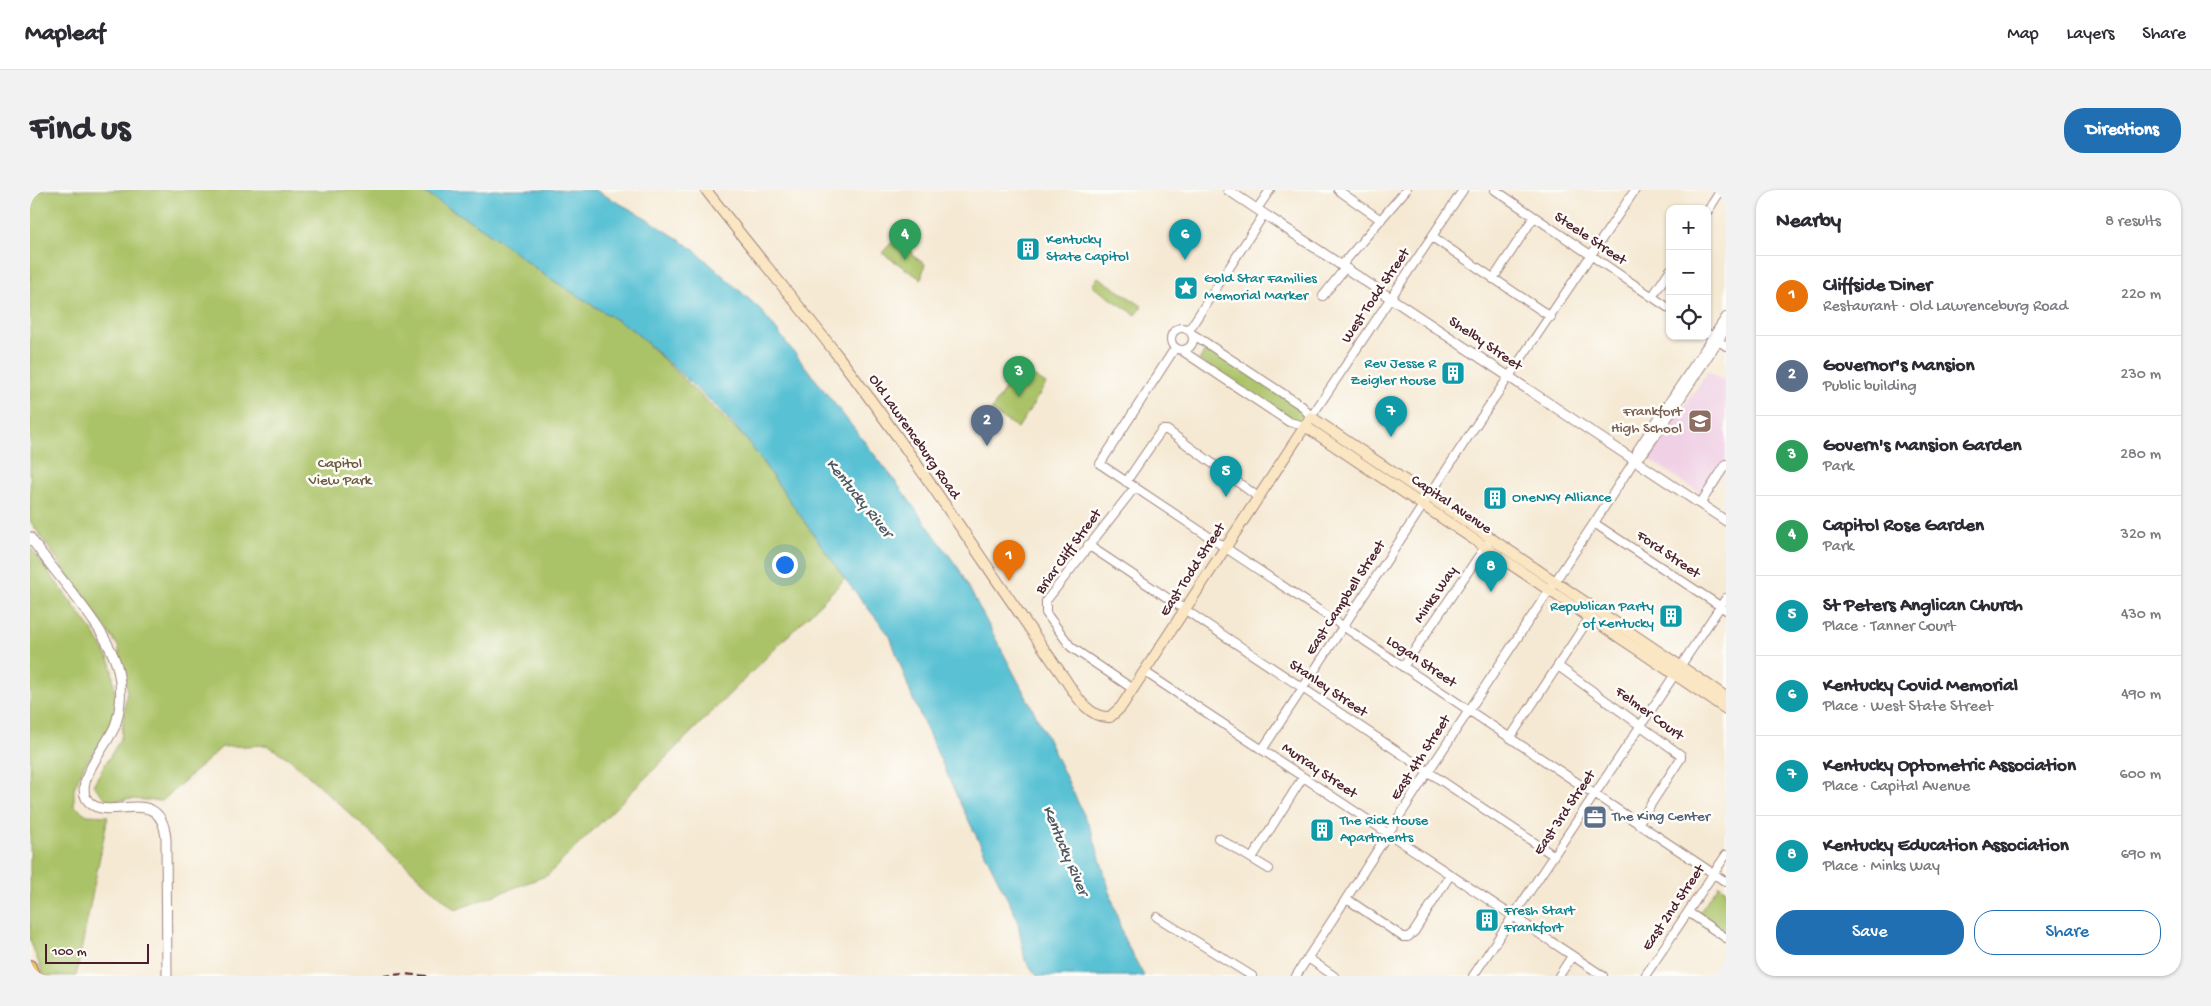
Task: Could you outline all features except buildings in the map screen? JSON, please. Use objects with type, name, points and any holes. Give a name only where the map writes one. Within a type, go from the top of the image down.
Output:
[{"type":"main road","name":"Old Lawrenceburg Road","points":[[706,190],[762,257],[839,357],[1065,679],[1089,709]]},
{"type":"main road","name":"East Todd Street","points":[[1089,709],[1097,715],[1110,717],[1116,714],[1308,422]]},
{"type":"main road","name":"Capital Avenue","points":[[1308,422],[1676,670],[1726,710]]},
{"type":"main road","name":"Capital Avenue","points":[[1676,670],[1726,697]]},
{"type":"main road","points":[[30,966],[34,976]]},
{"type":"street","name":"Shelby Street","points":[[1228,190],[1726,521]]},
{"type":"street","points":[[1190,331],[1181,327],[1173,331],[1170,341],[1178,349],[1188,348],[1192,343],[1190,331],[1194,322],[1260,212],[1270,190]]},
{"type":"street","points":[[1338,190],[1381,220]]},
{"type":"street","points":[[1323,296],[1343,267],[1406,190]]},
{"type":"street","name":"West Todd Street","points":[[1308,422],[1463,190]]},
{"type":"street","name":"Steele Street","points":[[1495,190],[1666,306]]},
{"type":"street","points":[[1506,198],[1512,190]]},
{"type":"street","points":[[1711,206],[1721,190]]},
{"type":"street","name":"East Campbell Street","points":[[1262,750],[1436,486],[1591,257],[1632,191]]},
{"type":"street","points":[[1493,279],[1534,218]]},
{"type":"street","points":[[1432,237],[1551,317]]},
{"type":"street","points":[[1652,297],[1666,276]]},
{"type":"street","points":[[1713,337],[1726,317]]},
{"type":"street","points":[[1713,337],[1726,329]]},
{"type":"street","name":"Capital Avenue","points":[[1178,349],[1289,422],[1308,422],[1302,406],[1190,331]]},
{"type":"street","points":[[1713,337],[1726,346]]},
{"type":"street","name":"East 4th Street","points":[[1296,976],[1428,772],[1634,461],[1644,452],[1663,425],[1713,337]]},
{"type":"street","name":"Logan Street","points":[[1178,349],[1100,464],[1726,882]]},
{"type":"street","points":[[1126,482],[1162,430],[1168,430],[1258,497]]},
{"type":"street","points":[[1700,504],[1726,464]]},
{"type":"street","name":"Briar Cliff Street","points":[[1133,689],[1071,647],[1046,613],[1046,601],[1135,487]]},
{"type":"street","name":"Ford Street","points":[[1594,523],[1723,608]]},
{"type":"street","points":[[30,537],[98,628],[113,655],[118,670],[120,696],[116,723],[90,770],[86,780],[85,793],[91,804],[99,807],[136,806],[149,809],[158,816],[163,824],[166,847],[167,976]]},
{"type":"street","name":"Minks Way","points":[[1404,667],[1488,542]]},
{"type":"street","name":"Stanley Street","points":[[1088,545],[1553,855]]},
{"type":"street","name":"East 3rd Street","points":[[1473,976],[1676,670],[1723,608],[1726,598]]},
{"type":"street","points":[[1510,738],[1593,613]]},
{"type":"street","name":"Felmer Court","points":[[1558,666],[1678,752],[1681,758],[1638,824]]},
{"type":"street","name":"Murray Street","points":[[1145,672],[1603,976]]},
{"type":"street","points":[[1252,858],[1303,777]]},
{"type":"street","points":[[1218,838],[1269,869]]},
{"type":"street","name":"East 2nd Street","points":[[1645,976],[1726,855]]},
{"type":"street","points":[[1347,899],[1403,937],[1408,937],[1414,932],[1450,875]]},
{"type":"street","points":[[1688,912],[1726,938]]},
{"type":"street","points":[[1157,917],[1252,976]]},
{"type":"street","points":[[1559,976],[1572,956]]},
{"type":"street","points":[[1308,958],[1334,976]]},
{"type":"shaded area","name":"Frankfort High School","points":[[1708,371],[1726,382],[1726,461],[1703,495],[1649,459]]},
{"type":"green space","name":"Capitol View Park","points":[[30,190],[420,190],[485,230],[546,276],[634,331],[747,440],[845,579],[548,875],[455,910],[291,760],[267,745],[222,747],[162,801],[128,799],[109,802],[93,785],[121,738],[127,689],[118,646],[30,521]]},
{"type":"green space","points":[[892,242],[899,247],[905,245],[909,247],[912,250],[913,256],[925,264],[921,279],[882,253]]},
{"type":"green space","points":[[1098,277],[1142,306],[1136,315],[1092,286]]},
{"type":"green space","points":[[1208,347],[1301,408],[1304,414],[1303,419],[1295,423],[1199,360]]},
{"type":"green space","points":[[1019,367],[1046,384],[1018,428],[991,411]]},
{"type":"green space","points":[[30,547],[94,633],[111,663],[116,699],[107,734],[85,764],[74,788],[74,806],[87,815],[108,816],[76,976],[44,976],[30,941]]},
{"type":"green space","points":[[1719,885],[1726,890],[1726,935],[1697,916]]},
{"type":"water","name":"Kentucky River","points":[[420,190],[595,190],[646,218],[692,248],[760,309],[892,477],[959,569],[1041,725],[1092,832],[1124,939],[1144,976],[1037,976],[1025,960],[1017,918],[961,805],[912,697],[890,636],[845,579],[747,440],[720,410],[634,331],[546,276],[485,230]]},
{"type":"railway","points":[[383,976],[403,974],[427,976]]},
{"type":"place","name":"Kentucky State Capitol","points":[[1028,249]]},
{"type":"place","name":"Capitol Rose Garden","points":[[905,260]]},
{"type":"place","name":"Kentucky Covid Memorial","points":[[1185,260]]},
{"type":"place","name":"Gold Star Families Memorial Marker","points":[[1186,288]]},
{"type":"place","name":"Rev Jesse R Zeigler House","points":[[1453,373]]},
{"type":"place","name":"Govern's Mansion Garden","points":[[1019,397]]},
{"type":"place","name":"Frankfort High School","points":[[1700,421]]},
{"type":"place","name":"Kentucky Optometric Association","points":[[1391,437]]},
{"type":"place","name":"Governor's Mansion","points":[[987,446]]},
{"type":"place","name":"St Peters Anglican Church","points":[[1226,497]]},
{"type":"place","name":"OneNKY Alliance","points":[[1495,498]]},
{"type":"place","name":"Cliffside Diner","points":[[1009,581]]},
{"type":"place","name":"Kentucky Education Association","points":[[1491,592]]},
{"type":"place","name":"Republican Party of Kentucky","points":[[1671,616]]},
{"type":"place","name":"The King Center","points":[[1595,817]]},
{"type":"place","name":"The Rick House Apartments","points":[[1322,830]]},
{"type":"place","name":"Fresh Start Frankfort","points":[[1487,920]]}]
